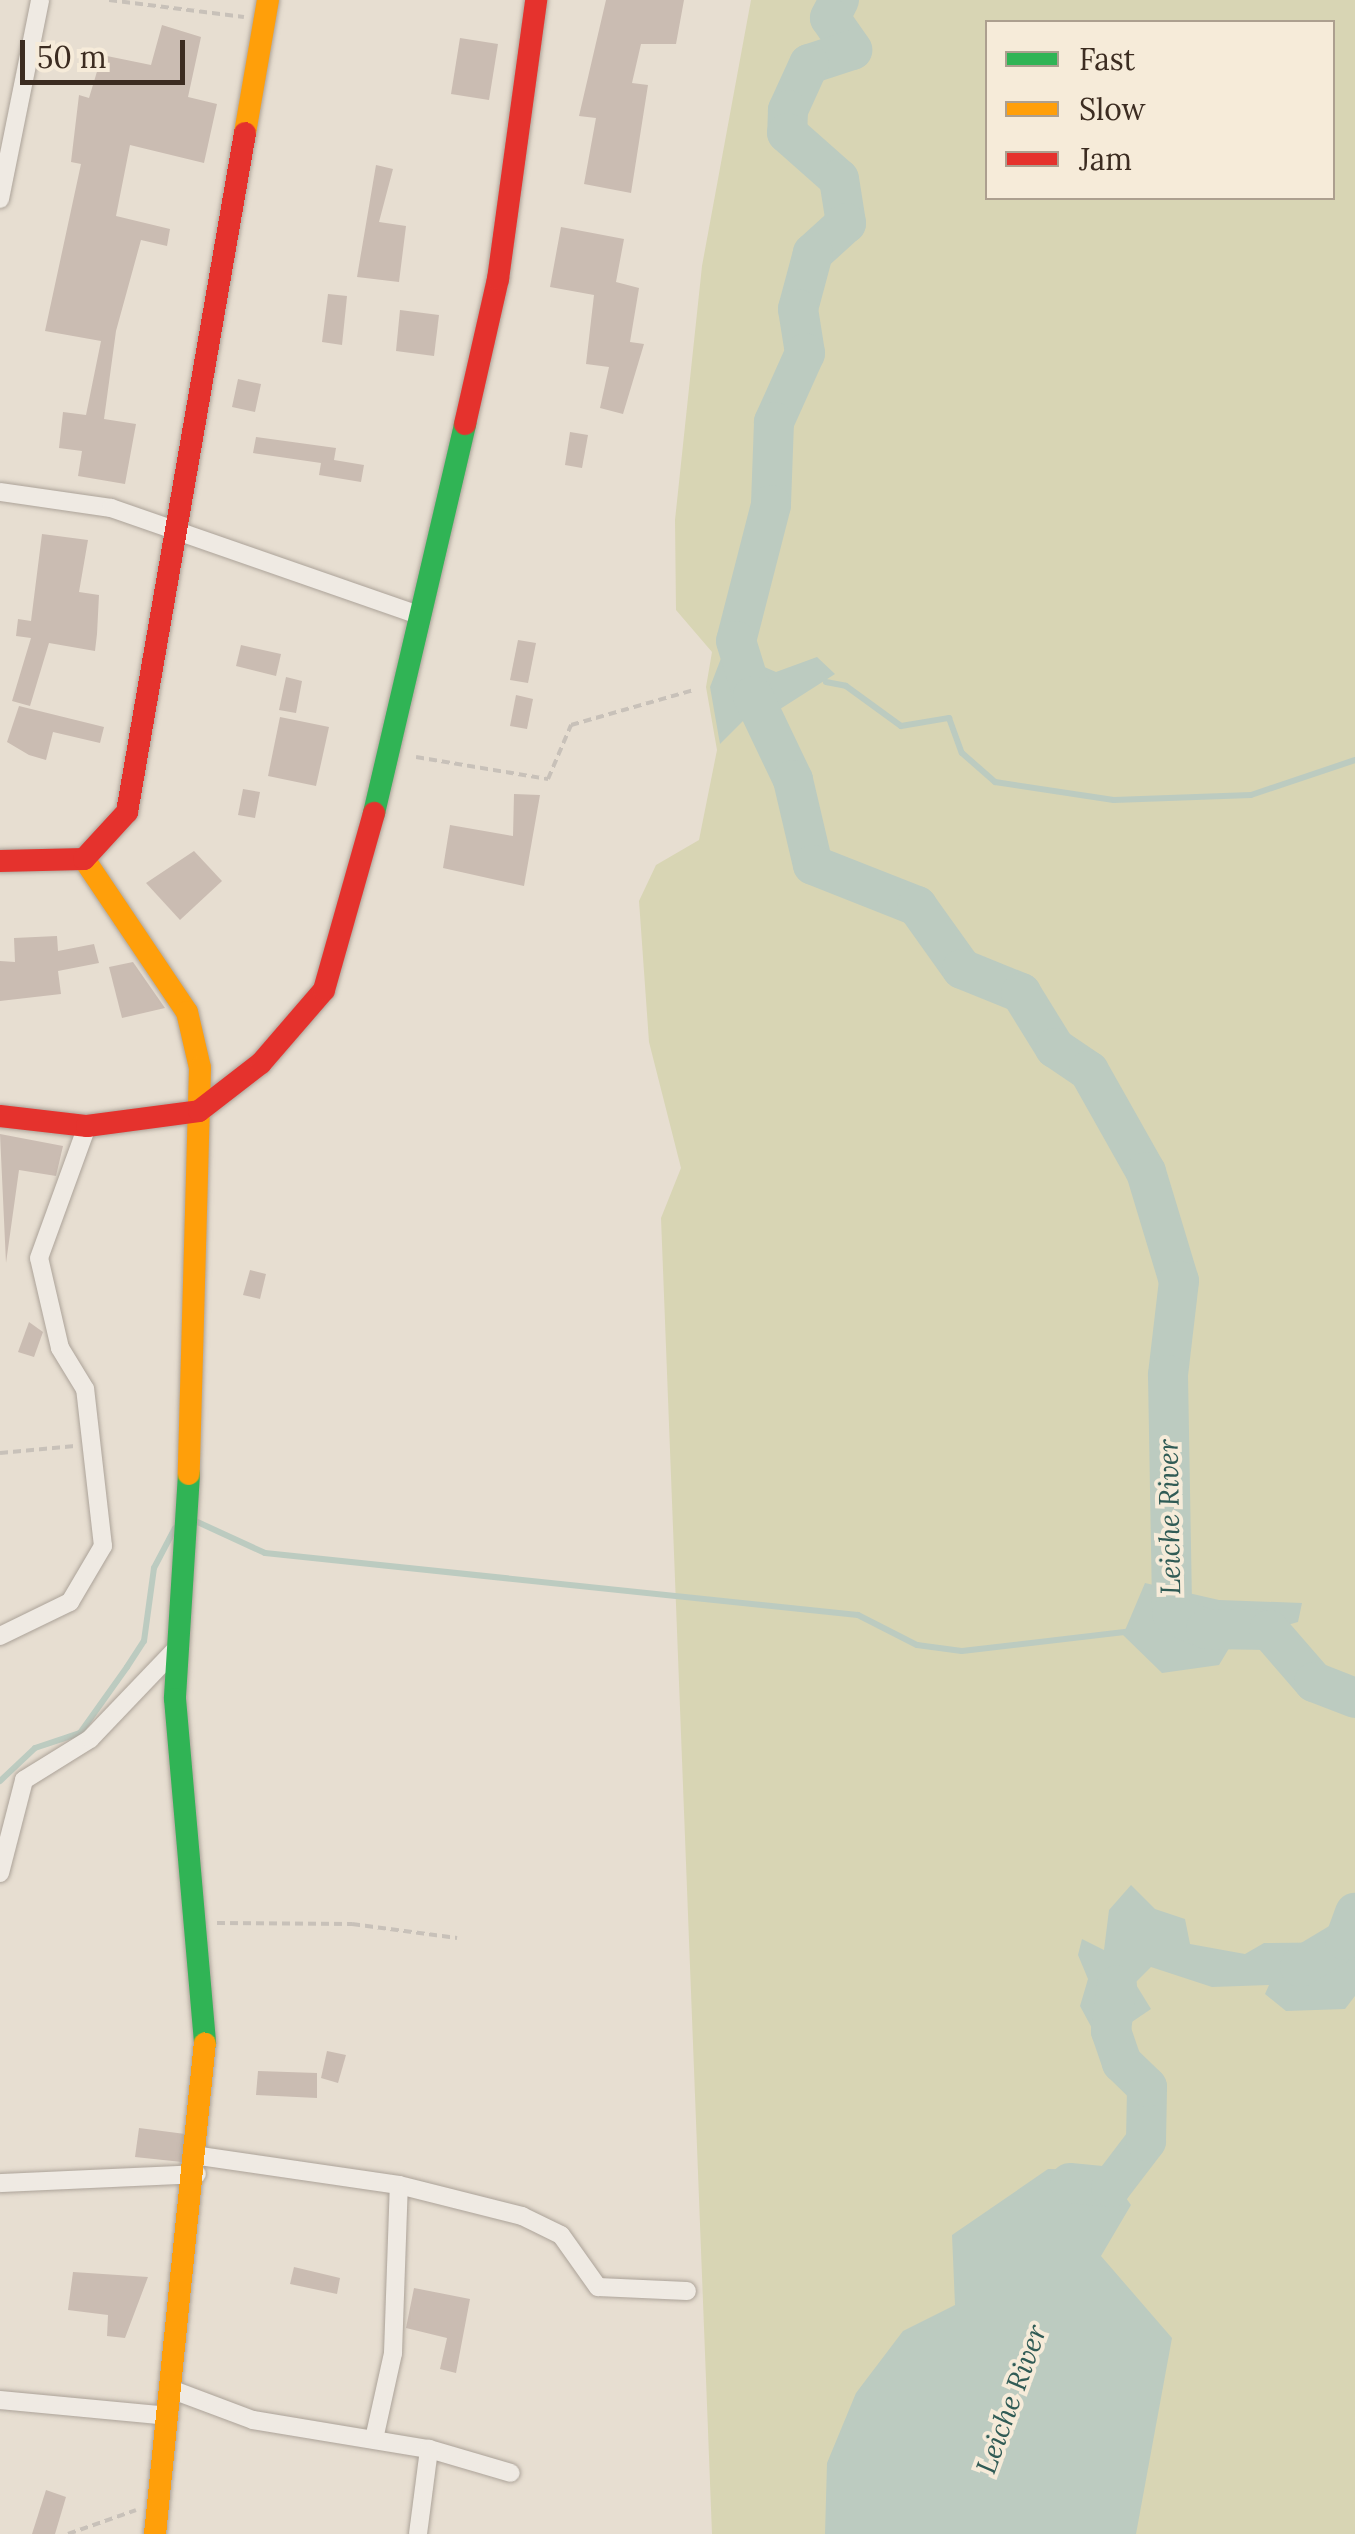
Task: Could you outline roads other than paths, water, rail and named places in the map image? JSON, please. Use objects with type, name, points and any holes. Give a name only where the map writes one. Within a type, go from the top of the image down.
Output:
[{"type":"street","points":[[0,199],[40,0]]},
{"type":"street","points":[[0,1116],[87,1126],[200,1112],[262,1063],[324,990],[391,753],[418,616],[498,279],[536,0]]},
{"type":"street","points":[[0,860],[84,859],[127,812],[171,534],[242,184],[266,10]]},
{"type":"street","points":[[0,492],[111,508],[171,534],[418,616]]},
{"type":"street","points":[[84,859],[187,1012],[200,1112],[199,1302],[177,1648],[208,2080],[155,2534]]},
{"type":"street","points":[[0,1636],[58,1611],[98,1569],[104,1546],[85,1389],[60,1348],[39,1258],[87,1126]]},
{"type":"street","points":[[0,1874],[24,1780],[90,1739],[177,1648]]},
{"type":"street","points":[[0,2183],[198,2165],[399,2186],[550,2228],[598,2286],[687,2291]]},
{"type":"street","points":[[374,2439],[393,2353],[399,2186]]},
{"type":"street","points":[[173,2390],[253,2420],[428,2448],[511,2473]]},
{"type":"street","points":[[0,2400],[169,2416]]},
{"type":"street","points":[[418,2534],[428,2448]]},
{"type":"water","points":[[738,614],[749,617],[757,664],[776,672],[817,657],[835,674],[766,718],[747,717],[720,744],[710,687]]},
{"type":"water","points":[[1145,1583],[1219,1600],[1302,1603],[1298,1622],[1234,1640],[1219,1665],[1162,1673],[1123,1635]]},
{"type":"water","points":[[1131,1885],[1155,1909],[1185,1919],[1190,1944],[1245,1954],[1264,1943],[1355,1942],[1355,1996],[1345,2009],[1286,2011],[1265,1994],[1269,1985],[1212,1987],[1151,1967],[1135,1983],[1151,2009],[1117,2032],[1108,2058],[1080,2006],[1088,1979],[1078,1955],[1082,1939],[1104,1950],[1109,1910]]},
{"type":"water","points":[[1048,2169],[1106,2170],[1131,2205],[1101,2256],[1172,2338],[1136,2534],[825,2534],[827,2463],[856,2393],[903,2331],[955,2305],[952,2235]]},
{"type":"waterway","points":[[839,0],[830,18],[852,50],[809,64],[788,110],[787,133],[839,179],[846,223],[813,253],[798,309],[805,353],[774,422],[771,505],[736,641],[753,696],[793,780],[813,865],[917,906],[962,969],[1021,993],[1055,1048],[1089,1071],[1146,1172],[1179,1281],[1168,1375],[1172,1614],[1206,1629],[1269,1630],[1314,1682],[1355,1698]]},
{"type":"waterway","points":[[826,682],[846,686],[901,726],[949,718],[962,753],[995,782],[1114,800],[1251,795],[1355,760]]},
{"type":"waterway","points":[[191,1519],[265,1553],[858,1615],[917,1645],[962,1651],[1131,1631]]},
{"type":"waterway","points":[[0,1781],[35,1748],[80,1733],[127,1667],[144,1641],[154,1568],[175,1528]]},
{"type":"waterway","name":"Leiche River","points":[[1300,1967],[1345,1940],[1355,1913]]},
{"type":"waterway","name":"Leiche River","points":[[1070,2183],[1111,2187],[1146,2141],[1147,2087],[1122,2063],[1111,2031],[1117,1985]]}]
